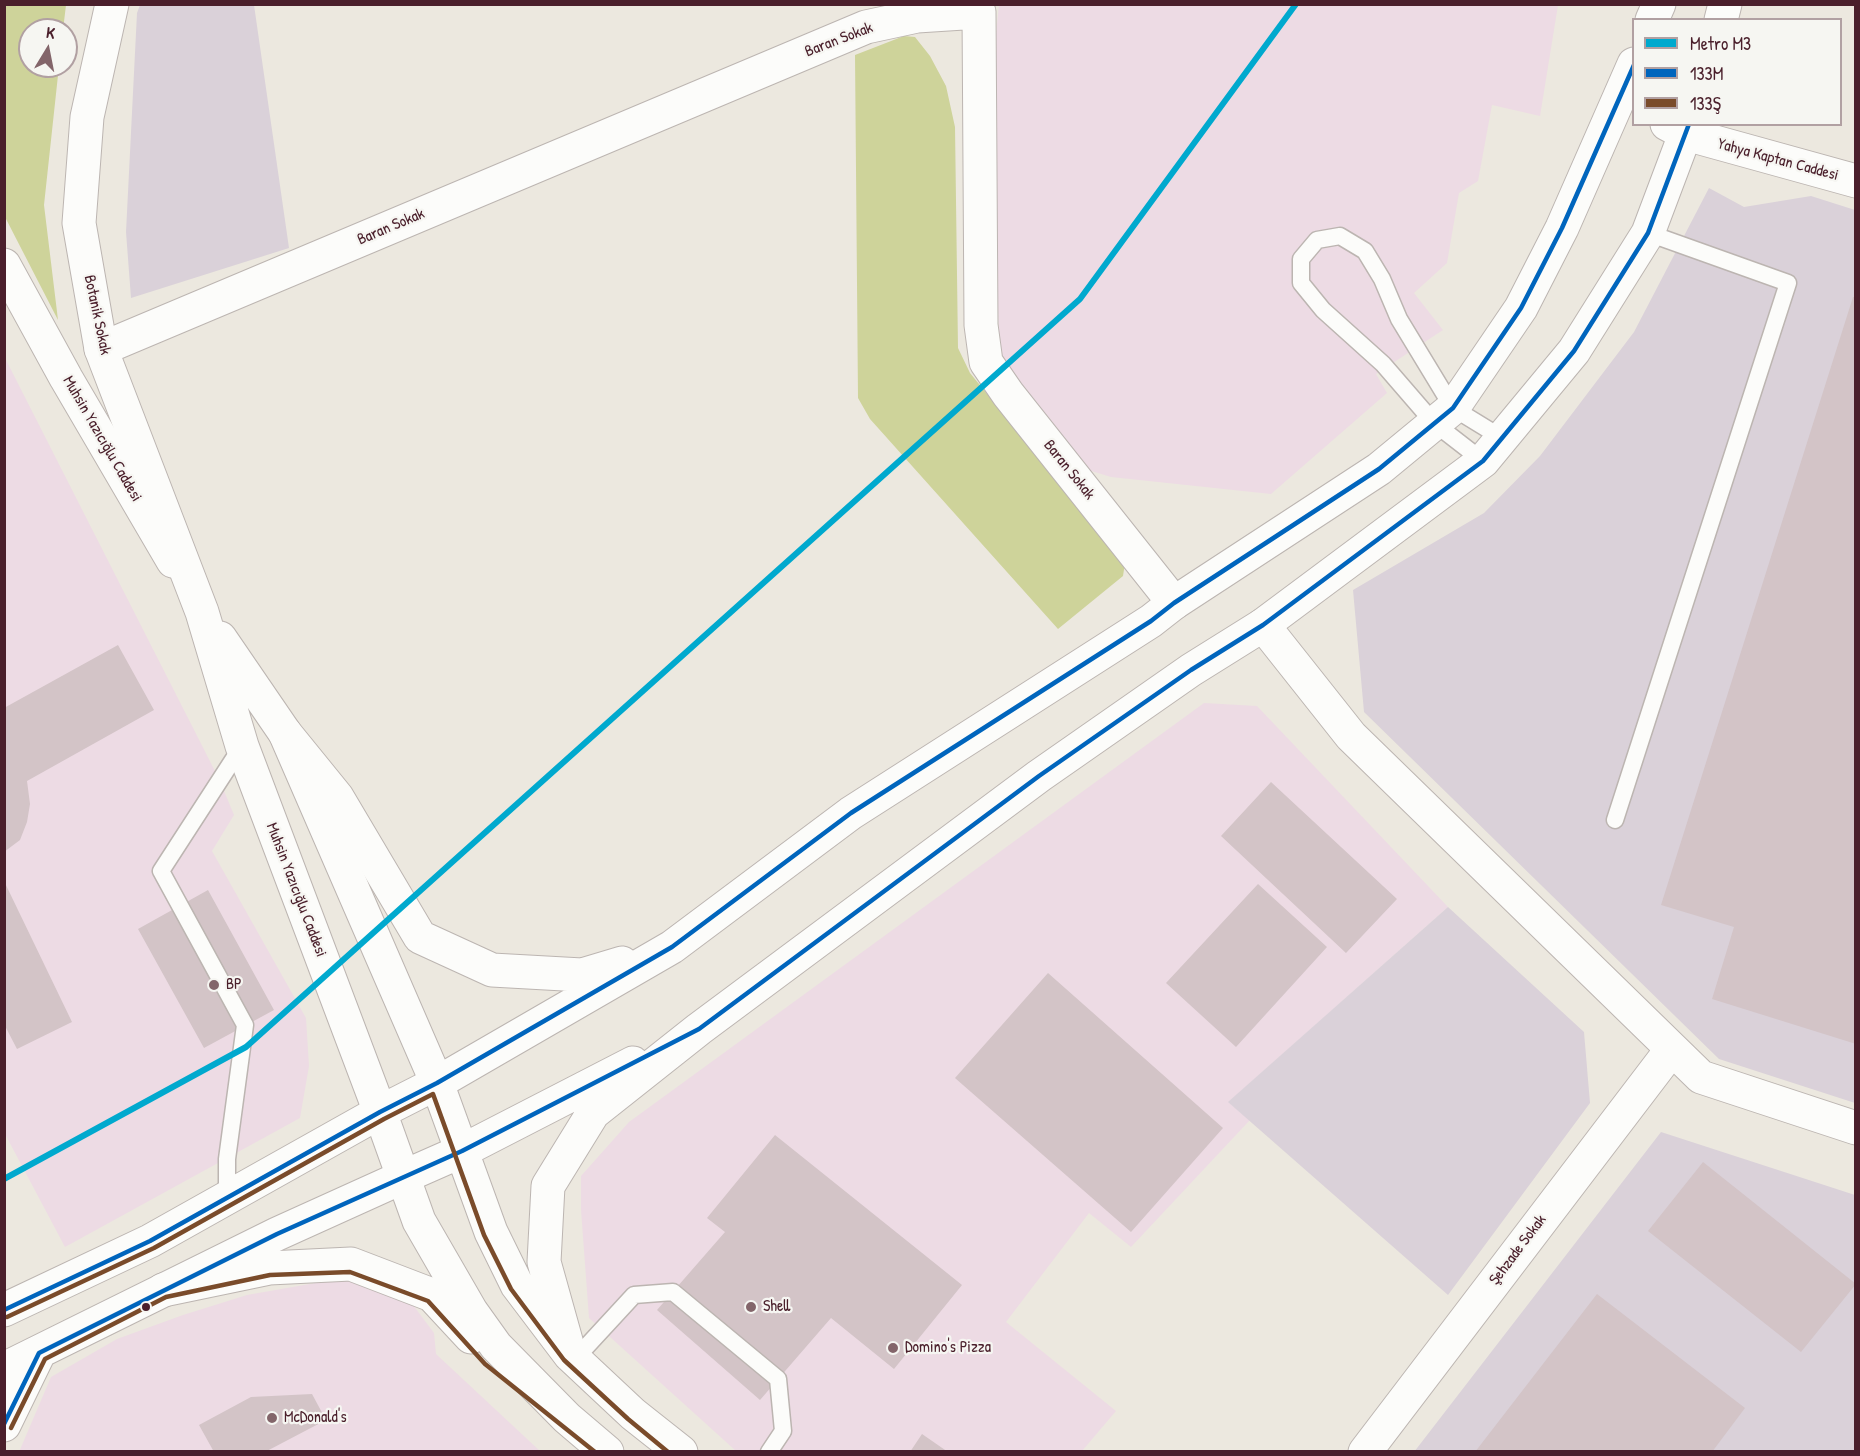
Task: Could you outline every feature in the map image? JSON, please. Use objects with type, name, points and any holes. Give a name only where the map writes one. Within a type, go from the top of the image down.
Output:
[{"type":"main road","name":"Botanik Sokak","points":[[112,4],[87,117],[79,223],[101,349],[202,612]]},
{"type":"main road","points":[[1653,18],[1659,4]]},
{"type":"main road","name":"Baran Sokak","points":[[101,349],[866,27],[917,16],[979,8],[981,325],[986,362],[1008,394],[1174,603]]},
{"type":"main road","points":[[4,1310],[150,1241],[380,1112],[437,1083],[672,947],[851,813],[1151,621],[1174,603],[1379,469],[1443,416],[1521,308],[1626,104],[1632,74]]},
{"type":"main road","points":[[572,1358],[544,1262],[548,1186],[593,1113],[699,1029],[1039,776],[1191,670],[1263,625],[1493,449],[1574,351],[1648,233],[1681,128]]},
{"type":"main road","name":"Yahya Kaptan Caddesi","points":[[1681,128],[1856,181]]},
{"type":"main road","name":"Muhsin Yazıcığlu Caddesi","points":[[4,265],[66,378],[202,612],[285,733],[437,1083],[462,1151]]},
{"type":"main road","name":"Muhsin Yazıcığlu Caddesi","points":[[202,612],[242,746],[419,1221],[471,1311],[496,1346],[567,1418],[607,1452]]},
{"type":"main road","points":[[1263,625],[1351,736],[1701,1077],[1856,1128]]},
{"type":"main road","points":[[285,733],[337,797],[420,937],[492,970],[582,975],[672,947]]},
{"type":"main road","points":[[4,1369],[277,1234],[462,1151],[699,1029]]},
{"type":"main road","name":"Şehzade Sokak","points":[[1365,1452],[1672,1049]]},
{"type":"main road","points":[[462,1151],[491,1232],[517,1285],[572,1358],[633,1414],[681,1452]]},
{"type":"main road","points":[[163,1290],[269,1268],[351,1264],[432,1295],[490,1358],[567,1418]]},
{"type":"main road","points":[[4,1425],[39,1353]]},
{"type":"lane","points":[[1615,820],[1788,283],[1648,233]]},
{"type":"lane","points":[[1493,449],[1443,416],[1323,310],[1301,282],[1301,259],[1317,240],[1340,236],[1365,251],[1382,279],[1443,416],[1493,449]]},
{"type":"lane","points":[[227,1198],[227,1159],[245,1025],[161,871],[242,746]]},
{"type":"lane","points":[[572,1358],[634,1295],[673,1292],[778,1379],[783,1431],[769,1452]]},
{"type":"shaded area","points":[[140,5],[254,5],[289,248],[131,298],[126,232],[137,13]]},
{"type":"shaded area","points":[[999,5],[1558,5],[1540,116],[1492,105],[1478,181],[1459,193],[1447,263],[1414,293],[1443,330],[1376,374],[1387,393],[1271,494],[1111,477],[1088,470],[1007,370],[999,347],[992,71]]},
{"type":"shaded area","points":[[1709,188],[1744,207],[1811,196],[1855,210],[1855,1103],[1719,1059],[1364,712],[1353,590],[1484,513],[1540,456],[1634,332]]},
{"type":"shaded area","points":[[4,356],[219,779],[234,815],[212,851],[306,1018],[309,1066],[300,1118],[65,1247],[5,1134]]},
{"type":"shaded area","points":[[1204,703],[1257,706],[1448,907],[1229,1102],[1250,1120],[1131,1247],[1089,1213],[1006,1322],[1116,1411],[1082,1451],[736,1451],[589,1318],[581,1210],[581,1176],[629,1122]]},
{"type":"shaded area","points":[[1448,907],[1584,1032],[1590,1103],[1448,1295],[1228,1102]]},
{"type":"shaded area","points":[[1661,1132],[1855,1195],[1855,1451],[1414,1452]]},
{"type":"shaded area","points":[[344,1278],[410,1301],[434,1333],[436,1354],[540,1451],[19,1452],[51,1377],[117,1339],[247,1295]]},
{"type":"green space","points":[[4,5],[66,5],[64,18],[18,18],[18,78],[58,78],[44,205],[58,320],[5,217]]},
{"type":"green space","points":[[904,36],[915,37],[930,56],[946,86],[955,127],[958,348],[970,373],[1125,563],[1123,576],[1058,629],[870,419],[858,398],[855,55]]},
{"type":"building","points":[[1853,297],[1856,297],[1856,1044],[1712,999],[1734,927],[1661,905]]},
{"type":"building","points":[[118,645],[154,710],[27,781],[30,804],[27,822],[20,840],[4,852],[4,708]]},
{"type":"building","points":[[1271,782],[1397,899],[1346,953],[1221,836]]},
{"type":"building","points":[[4,881],[72,1022],[17,1049],[4,1024]]},
{"type":"building","points":[[1258,884],[1327,947],[1236,1047],[1166,983]]},
{"type":"building","points":[[208,890],[274,1010],[204,1048],[138,929]]},
{"type":"building","points":[[1048,973],[1223,1128],[1131,1232],[955,1078]]},
{"type":"building","points":[[775,1135],[962,1285],[894,1369],[831,1318],[760,1400],[657,1310],[725,1232],[707,1218]]},
{"type":"building","points":[[1703,1162],[1856,1284],[1801,1352],[1648,1231]]},
{"type":"building","points":[[1597,1294],[1745,1408],[1712,1452],[1475,1452]]},
{"type":"building","points":[[312,1394],[326,1420],[265,1452],[214,1452],[199,1425],[251,1397]]},
{"type":"building","points":[[922,1434],[948,1452],[910,1452]]},
{"type":"metro line","name":"M3","points":[[4,1179],[246,1047],[1080,299],[1296,4]]},
{"type":"transit line","name":"133M","points":[[4,1310],[150,1241],[380,1112],[437,1083],[672,947],[851,813],[1151,621],[1174,603],[1379,469],[1453,408],[1521,308],[1562,228],[1632,70]]},
{"type":"transit line","name":"133M","points":[[4,1424],[39,1353],[277,1234],[462,1151],[699,1029],[1039,776],[1191,670],[1263,625],[1483,461],[1574,351],[1648,233],[1688,126]]},
{"type":"transit line","name":"133Ş","points":[[7,1317],[154,1248],[433,1094],[484,1235],[511,1289],[564,1360],[668,1452]]},
{"type":"transit line","name":"133Ş","points":[[11,1428],[45,1359],[166,1297],[270,1275],[350,1272],[428,1301],[485,1364],[595,1452]]},
{"type":"place","name":"BP","points":[[214,985]]},
{"type":"place","name":"Shell","points":[[751,1307]]},
{"type":"place","name":"Domino's Pizza","points":[[893,1348]]},
{"type":"place","name":"McDonald's","points":[[272,1418]]}]
